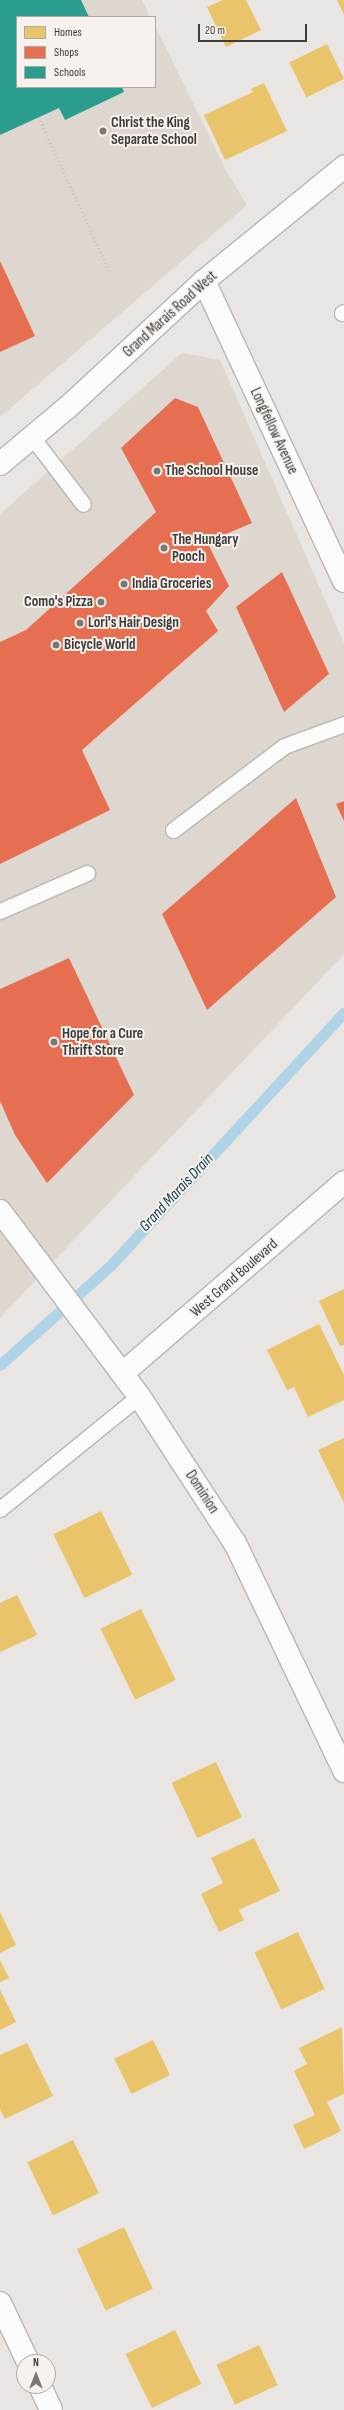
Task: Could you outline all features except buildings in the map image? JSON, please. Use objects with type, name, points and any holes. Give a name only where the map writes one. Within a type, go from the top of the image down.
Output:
[{"type":"street","name":"Grand Marais Road West","points":[[0,464],[32,437],[204,281],[344,167]]},
{"type":"street","name":"Longfellow Avenue","points":[[204,281],[344,581]]},
{"type":"street","name":"West Grand Boulevard","points":[[123,1373],[344,1182]]},
{"type":"street","name":"Dominion","points":[[0,1211],[18,1237],[123,1373],[235,1543],[344,1771]]},
{"type":"street","points":[[0,2303],[24,2354]]},
{"type":"street","points":[[44,2394],[51,2410]]},
{"type":"lane","points":[[32,437],[82,504]]},
{"type":"lane","points":[[173,830],[284,746],[344,724]]},
{"type":"lane","points":[[0,911],[88,873]]},
{"type":"lane","points":[[0,1509],[139,1396]]},
{"type":"path","points":[[39,117],[110,273]]},
{"type":"shaded area","name":"Christ the King Separate School","points":[[0,0],[142,0],[150,16],[16,16],[16,88],[156,88],[156,28],[228,174],[247,205],[0,417]]},
{"type":"shaded area","points":[[182,353],[220,360],[344,643],[344,954],[0,1318],[0,514]]},
{"type":"waterway","name":"Grand Marais Drain","points":[[0,1365],[110,1266],[344,1012]]},
{"type":"place","name":"Christ the King Separate School","points":[[103,131]]},
{"type":"place","name":"The School House","points":[[157,471]]},
{"type":"place","name":"The Hungary Pooch","points":[[164,548]]},
{"type":"place","name":"India Groceries","points":[[124,584]]},
{"type":"place","name":"Como's Pizza","points":[[101,602]]},
{"type":"place","name":"Lori's Hair Design","points":[[80,623]]},
{"type":"place","name":"Bicycle World","points":[[56,645]]},
{"type":"place","name":"Hope for a Cure Thrift Store","points":[[54,1042]]}]
